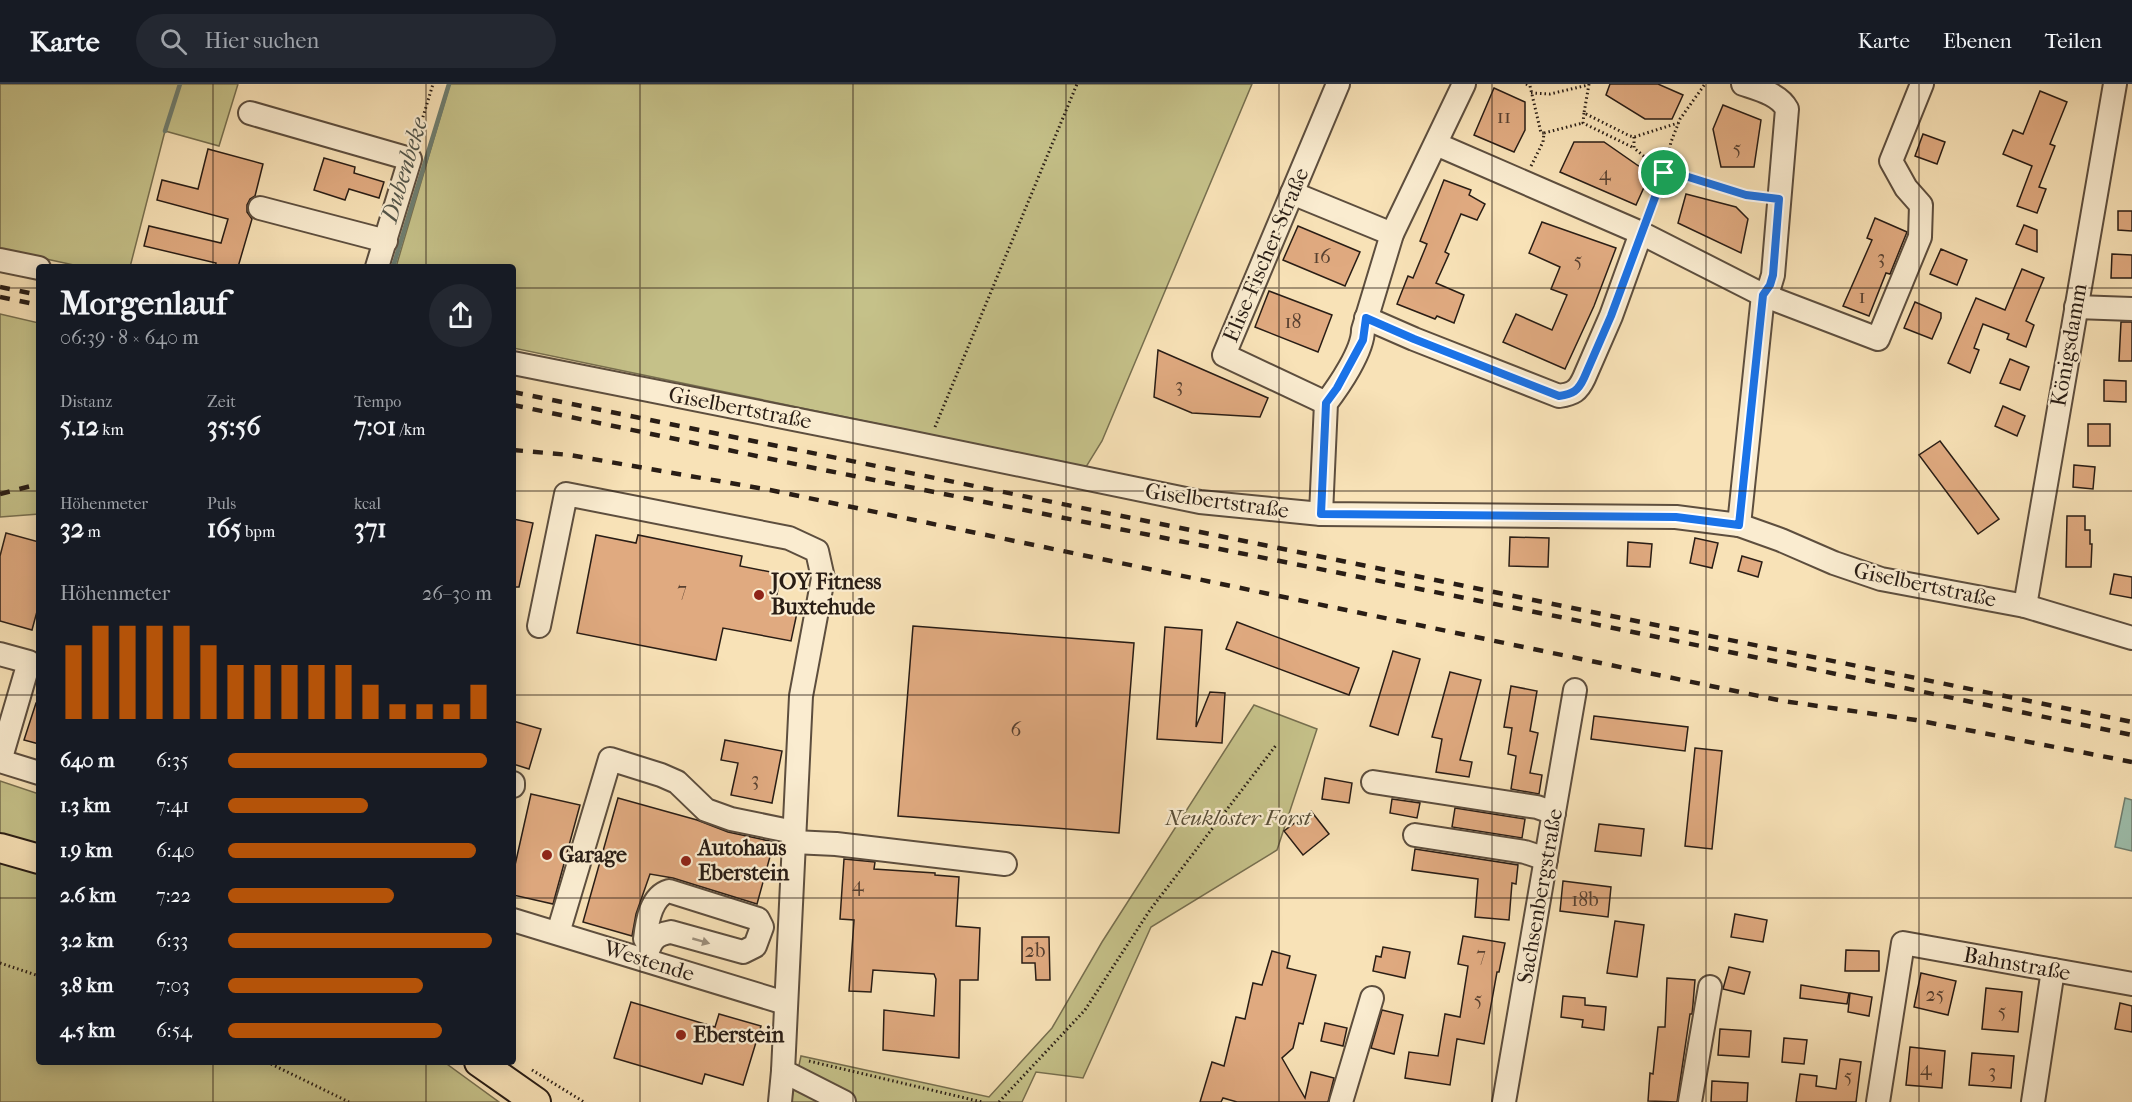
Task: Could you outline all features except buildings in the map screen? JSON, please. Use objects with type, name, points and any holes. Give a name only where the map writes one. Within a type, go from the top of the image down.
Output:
[{"type":"main road","points":[[0,848],[36,858]]},
{"type":"main road","points":[[483,1065],[536,1102]]},
{"type":"street","name":"Elise-Fischer-Straße","points":[[1326,403],[1224,355],[1338,84]]},
{"type":"street","points":[[1321,514],[1326,403],[1337,388],[1363,340],[1366,318],[1392,234],[1464,84]]},
{"type":"street","points":[[1739,525],[1763,295],[1773,275],[1787,109],[1783,102],[1775,97],[1743,84]]},
{"type":"street","points":[[1436,144],[1641,233],[1763,295],[1878,339],[1920,237],[1921,205],[1906,188],[1891,161],[1922,84]]},
{"type":"street","name":"Königsdamm","points":[[2025,606],[2115,84]]},
{"type":"street","points":[[250,113],[410,159],[378,264]]},
{"type":"street","points":[[1292,193],[1392,234]]},
{"type":"street","points":[[260,208],[386,241]]},
{"type":"street","points":[[1366,318],[1559,396],[1572,394],[1579,388],[1584,378],[1611,316],[1641,233]]},
{"type":"street","points":[[0,260],[36,267]]},
{"type":"street","points":[[2076,307],[2132,309]]},
{"type":"street","name":"Giselbertstraße","points":[[516,364],[1200,502],[1321,514],[1676,517],[1739,525],[1881,579],[2025,606],[2132,638]]},
{"type":"street","points":[[539,626],[566,494],[789,538],[817,551],[823,578],[801,696],[780,1102]]},
{"type":"street","points":[[0,654],[29,662],[0,761],[36,772]]},
{"type":"street","name":"Sachsenbergstraße","points":[[1504,1102],[1575,690]]},
{"type":"street","points":[[558,933],[610,759],[677,782],[706,810],[794,837],[1005,864]]},
{"type":"street","points":[[1373,782],[1537,807],[1554,813]]},
{"type":"street","points":[[1415,835],[1525,852],[1546,859]]},
{"type":"street","points":[[669,891],[758,919],[762,927],[754,946],[743,952],[671,932],[659,934],[647,953],[646,929],[656,898],[661,893],[669,891]]},
{"type":"street","name":"Westende","points":[[516,921],[647,953],[785,1004]]},
{"type":"street","name":"Bahnstraße","points":[[1878,1102],[1902,943],[2132,984]]},
{"type":"street","points":[[2033,1102],[2054,970]]},
{"type":"street","points":[[1690,1102],[1710,987]]},
{"type":"street","points":[[1341,1102],[1372,998]]},
{"type":"street","points":[[783,1063],[844,1102]]},
{"type":"path","points":[[410,159],[433,84]]},
{"type":"path","points":[[927,446],[1077,84]]},
{"type":"path","points":[[1526,84],[1530,86],[1540,133],[1583,123],[1634,148],[1664,173],[1682,175],[1746,195],[1779,199]]},
{"type":"path","points":[[1641,233],[1664,173],[1678,123],[1705,84]]},
{"type":"path","points":[[1532,93],[1550,94],[1588,85],[1583,123]]},
{"type":"path","points":[[1584,113],[1634,137],[1678,123]]},
{"type":"path","points":[[1525,183],[1543,142],[1544,133]]},
{"type":"path","points":[[1634,137],[1634,148]]},
{"type":"path","points":[[999,1102],[1085,1010],[1150,910],[1277,744]]},
{"type":"path","points":[[0,963],[36,975]]},
{"type":"path","points":[[783,1063],[982,1102]]},
{"type":"path","points":[[273,1065],[349,1102]]},
{"type":"path","points":[[523,1065],[584,1102]]},
{"type":"green space","points":[[0,84],[238,84],[219,146],[165,131],[131,264],[69,264],[0,249]]},
{"type":"green space","points":[[450,84],[1252,84],[1102,441],[1086,467],[516,349],[516,264],[397,264]]},
{"type":"green space","points":[[0,314],[36,322],[36,514],[0,517]]},
{"type":"green space","name":"Neukloster Forst","points":[[1254,705],[1317,729],[1277,850],[1151,927],[1083,1078],[1036,1072],[1022,1102],[791,1102],[801,1056],[989,1097],[1052,1028],[1102,942]]},
{"type":"green space","points":[[0,781],[36,793],[36,1065],[448,1065],[499,1102],[0,1102]]},
{"type":"shaded area","points":[[2125,798],[2132,800],[2132,851],[2115,847]]},
{"type":"waterway","points":[[165,131],[180,84]]},
{"type":"waterway","name":"Dubenbeke","points":[[394,264],[449,84]]},
{"type":"railway","points":[[0,287],[36,294]]},
{"type":"railway","points":[[0,297],[36,304]]},
{"type":"railway","points":[[516,393],[2132,722]]},
{"type":"railway","points":[[516,406],[2132,735]]},
{"type":"railway","points":[[516,450],[570,455],[770,490],[1783,701],[1916,720],[2132,762]]},
{"type":"railway","points":[[0,494],[36,485]]},
{"type":"place","name":"JOY Fitness Buxtehude","points":[[759,595]]},
{"type":"place","name":"Garage","points":[[547,855]]},
{"type":"place","name":"Autohaus Eberstein","points":[[686,861]]},
{"type":"place","name":"Eberstein","points":[[681,1035]]},
{"type":"route","points":[[1664,173],[1682,175],[1746,195],[1779,199],[1773,275],[1763,295],[1739,525],[1676,517],[1321,514],[1326,403],[1337,388],[1363,340],[1366,318],[1559,396],[1572,394],[1579,388],[1584,378],[1611,316],[1664,173]]}]
